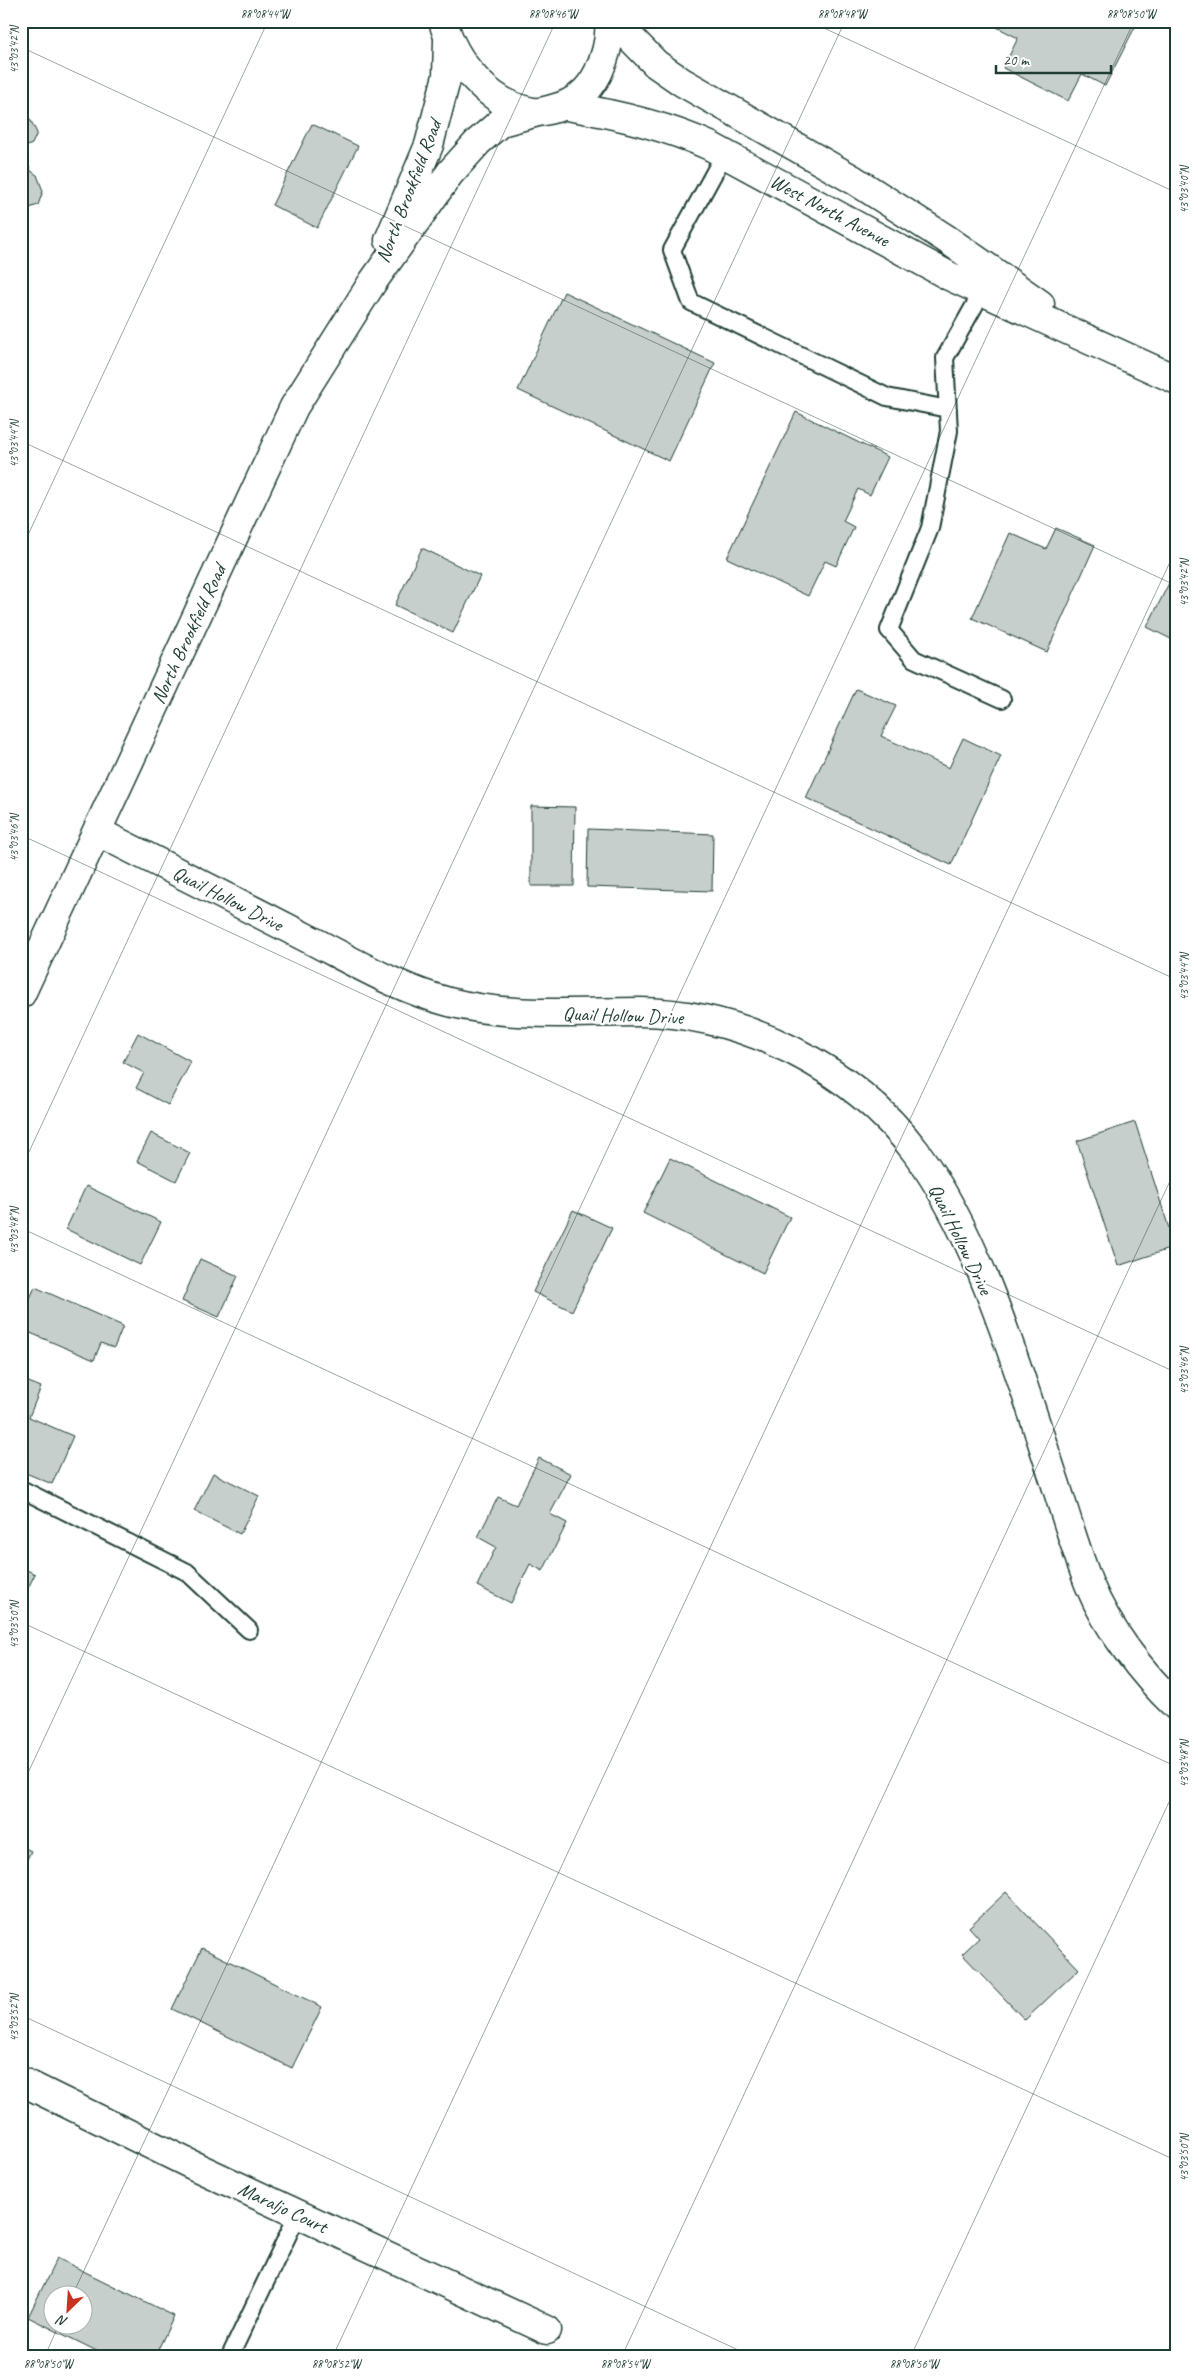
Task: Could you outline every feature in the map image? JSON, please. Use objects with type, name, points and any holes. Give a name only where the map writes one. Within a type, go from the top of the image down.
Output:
[{"type":"street","points":[[566,106],[578,100],[594,82],[605,59],[610,33],[609,21]]},
{"type":"street","name":"West North Avenue","points":[[614,21],[656,64],[682,82],[854,180],[945,238],[1086,337]]},
{"type":"street","points":[[445,30],[469,72],[488,90],[503,102],[534,112]]},
{"type":"street","name":"North Brookfield Road","points":[[372,283],[429,145],[447,76],[445,30]]},
{"type":"street","name":"North Brookfield Road","points":[[21,994],[98,832],[294,407],[372,283],[450,173],[478,142],[502,122],[534,112],[566,106]]},
{"type":"street","name":"West North Avenue","points":[[566,106],[609,114],[678,131],[725,153],[982,292],[1086,337],[1177,380]]},
{"type":"street","name":"Quail Hollow Drive","points":[[98,832],[394,982],[448,1002],[495,1010],[588,1015],[641,1012],[693,1017],[736,1027],[783,1046],[832,1074],[879,1110],[916,1153],[950,1207],[979,1267],[1017,1368],[1090,1586],[1128,1653],[1177,1707]]},
{"type":"street","name":"Maraljo Court","points":[[21,2081],[298,2214],[547,2330]]},
{"type":"lane","points":[[725,153],[672,250],[691,302],[887,397],[948,409]]},
{"type":"lane","points":[[982,292],[945,358],[949,431],[930,528],[889,630],[914,659],[1002,699]]},
{"type":"lane","points":[[21,1489],[187,1572],[249,1630]]},
{"type":"lane","points":[[230,2356],[298,2214]]},
{"type":"building","points":[[985,21],[1138,21],[1105,86],[1082,74],[1068,101],[1003,68],[1018,38]]},
{"type":"building","points":[[21,109],[23,115],[30,119],[37,133],[32,144],[22,148],[31,171],[37,175],[43,191],[38,205],[21,211]]},
{"type":"building","points":[[312,124],[358,146],[317,228],[272,205]]},
{"type":"building","points":[[564,292],[715,363],[669,461],[518,390]]},
{"type":"building","points":[[796,412],[888,457],[870,495],[858,489],[843,521],[854,527],[836,566],[825,561],[808,596],[727,558]]},
{"type":"building","points":[[1056,528],[1095,545],[1047,652],[972,618],[1010,533],[1046,549]]},
{"type":"building","points":[[422,548],[480,576],[453,633],[395,605]]},
{"type":"building","points":[[1174,573],[1177,575],[1177,642],[1147,627]]},
{"type":"building","points":[[856,689],[896,706],[881,736],[949,768],[963,738],[1001,756],[951,865],[806,798]]},
{"type":"building","points":[[531,806],[575,807],[574,886],[531,886]]},
{"type":"building","points":[[588,829],[713,834],[712,891],[587,887]]},
{"type":"building","points":[[138,1033],[191,1062],[168,1105],[136,1088],[144,1073],[123,1062]]},
{"type":"building","points":[[1135,1122],[1175,1247],[1118,1266],[1077,1141]]},
{"type":"building","points":[[151,1133],[190,1153],[176,1181],[137,1161]]},
{"type":"building","points":[[670,1158],[790,1217],[763,1273],[643,1213]]},
{"type":"building","points":[[86,1186],[161,1222],[140,1265],[66,1229]]},
{"type":"building","points":[[573,1210],[612,1228],[572,1311],[533,1292]]},
{"type":"building","points":[[200,1259],[238,1276],[219,1317],[182,1301]]},
{"type":"building","points":[[35,1287],[123,1326],[114,1348],[101,1343],[94,1360],[21,1329],[21,1318]]},
{"type":"building","points":[[21,1379],[41,1387],[29,1417],[73,1436],[52,1484],[21,1471]]},
{"type":"building","points":[[539,1458],[571,1474],[550,1514],[567,1523],[543,1571],[530,1564],[511,1603],[477,1586],[496,1547],[478,1537],[498,1497],[516,1505]]},
{"type":"building","points":[[213,1473],[259,1496],[240,1534],[194,1511]]},
{"type":"building","points":[[21,1567],[35,1574],[21,1602]]},
{"type":"building","points":[[21,1846],[31,1851],[21,1872]]},
{"type":"building","points":[[1006,1892],[1079,1969],[1025,2020],[962,1954],[979,1938],[969,1927]]},
{"type":"building","points":[[202,1948],[322,2007],[292,2068],[172,2009]]},
{"type":"building","points":[[57,2258],[174,2316],[155,2356],[107,2356],[62,2334],[92,2334],[92,2284],[44,2284]]},
{"type":"building","points":[[42,2289],[42,2324],[28,2317]]}]
